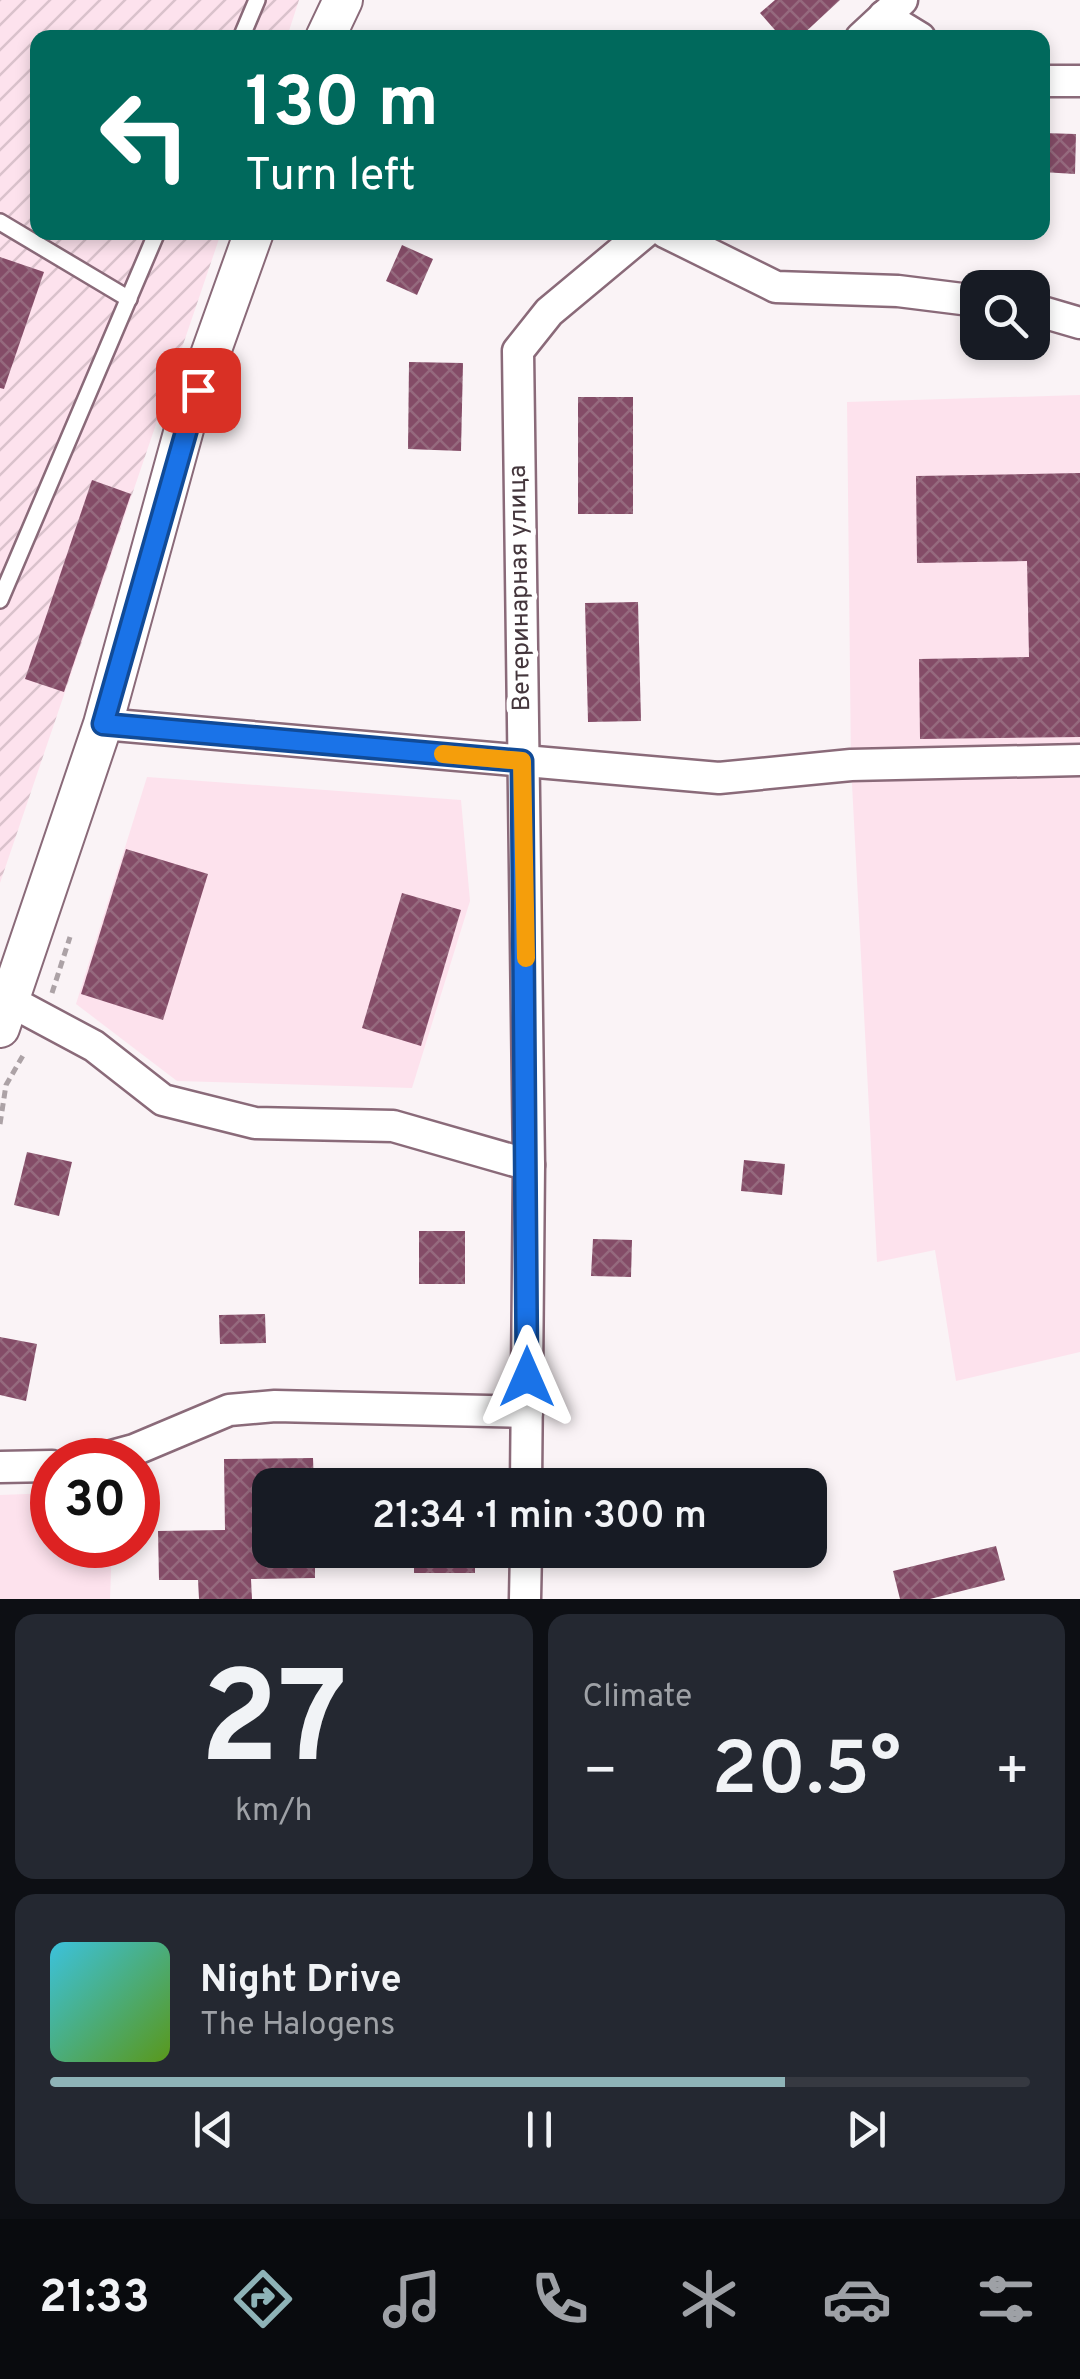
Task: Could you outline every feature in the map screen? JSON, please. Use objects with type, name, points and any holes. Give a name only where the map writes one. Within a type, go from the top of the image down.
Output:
[{"type":"street","points":[[329,30],[342,0]]},
{"type":"street","points":[[870,30],[893,8],[913,30]]},
{"type":"street","points":[[1050,81],[1080,81]]},
{"type":"street","points":[[251,240],[186,422],[103,724],[5,1015],[94,1046],[163,1100],[254,1123],[393,1126],[529,1165]]},
{"type":"street","name":"Ветеринарная улица","points":[[526,1468],[529,1165],[518,351],[549,312],[634,240]]},
{"type":"street","points":[[681,240],[776,287],[898,291],[960,300]]},
{"type":"street","points":[[1050,314],[1080,322]]},
{"type":"street","points":[[103,724],[719,778],[851,765],[1080,760]]},
{"type":"street","points":[[160,1439],[229,1410],[276,1406],[527,1412]]},
{"type":"street","points":[[0,1467],[30,1466]]},
{"type":"street","points":[[526,1568],[526,1599]]},
{"type":"lane","points":[[244,30],[257,0]]},
{"type":"lane","points":[[0,222],[30,240]]},
{"type":"lane","points":[[31,240],[129,298]]},
{"type":"lane","points":[[0,600],[154,240]]},
{"type":"shaded area","points":[[0,0],[299,0],[289,30],[30,30],[30,240],[219,240],[0,883]]},
{"type":"shaded area","points":[[1080,395],[1080,1352],[956,1381],[935,1250],[877,1262],[851,765],[847,402]]},
{"type":"shaded area","points":[[147,777],[461,800],[470,901],[412,1088],[177,1081],[76,1004]]},
{"type":"shaded area","points":[[30,1494],[30,1568],[111,1568],[110,1599],[0,1599],[0,1495]]},
{"type":"building","points":[[775,0],[840,0],[808,30],[775,30],[760,13]]},
{"type":"building","points":[[1050,133],[1076,134],[1075,174],[1050,172]]},
{"type":"building","points":[[402,245],[433,259],[417,295],[386,281]]},
{"type":"building","points":[[0,257],[44,272],[4,389],[0,388]]},
{"type":"building","points":[[409,362],[463,363],[461,451],[408,449]]},
{"type":"building","points":[[578,397],[633,397],[633,514],[578,514]]},
{"type":"building","points":[[1080,473],[1080,737],[920,739],[919,659],[1029,657],[1027,561],[917,563],[916,476]]},
{"type":"building","points":[[92,480],[131,494],[64,692],[25,679]]},
{"type":"building","points":[[638,602],[641,721],[588,722],[585,603]]},
{"type":"building","points":[[126,849],[208,874],[163,1020],[81,994]]},
{"type":"building","points":[[402,893],[461,910],[421,1046],[362,1028]]},
{"type":"building","points":[[27,1152],[72,1162],[59,1216],[14,1205]]},
{"type":"building","points":[[744,1160],[785,1164],[782,1195],[741,1191]]},
{"type":"building","points":[[419,1231],[465,1231],[465,1284],[419,1284]]},
{"type":"building","points":[[593,1239],[632,1240],[631,1277],[591,1276]]},
{"type":"building","points":[[265,1314],[266,1343],[220,1344],[219,1315]]},
{"type":"building","points":[[0,1337],[37,1344],[26,1401],[0,1395]]},
{"type":"building","points":[[313,1458],[313,1468],[252,1468],[252,1568],[315,1568],[315,1578],[251,1579],[252,1599],[199,1599],[198,1580],[159,1580],[160,1531],[225,1530],[224,1459]]},
{"type":"building","points":[[996,1546],[1005,1580],[930,1599],[900,1599],[893,1571]]},
{"type":"building","points":[[414,1568],[475,1568],[475,1573],[414,1573]]},
{"type":"slow traffic","points":[[443,754],[522,761],[526,958]]},
{"type":"route","points":[[198,390],[103,724],[522,761],[529,1165],[527,1377]]}]
